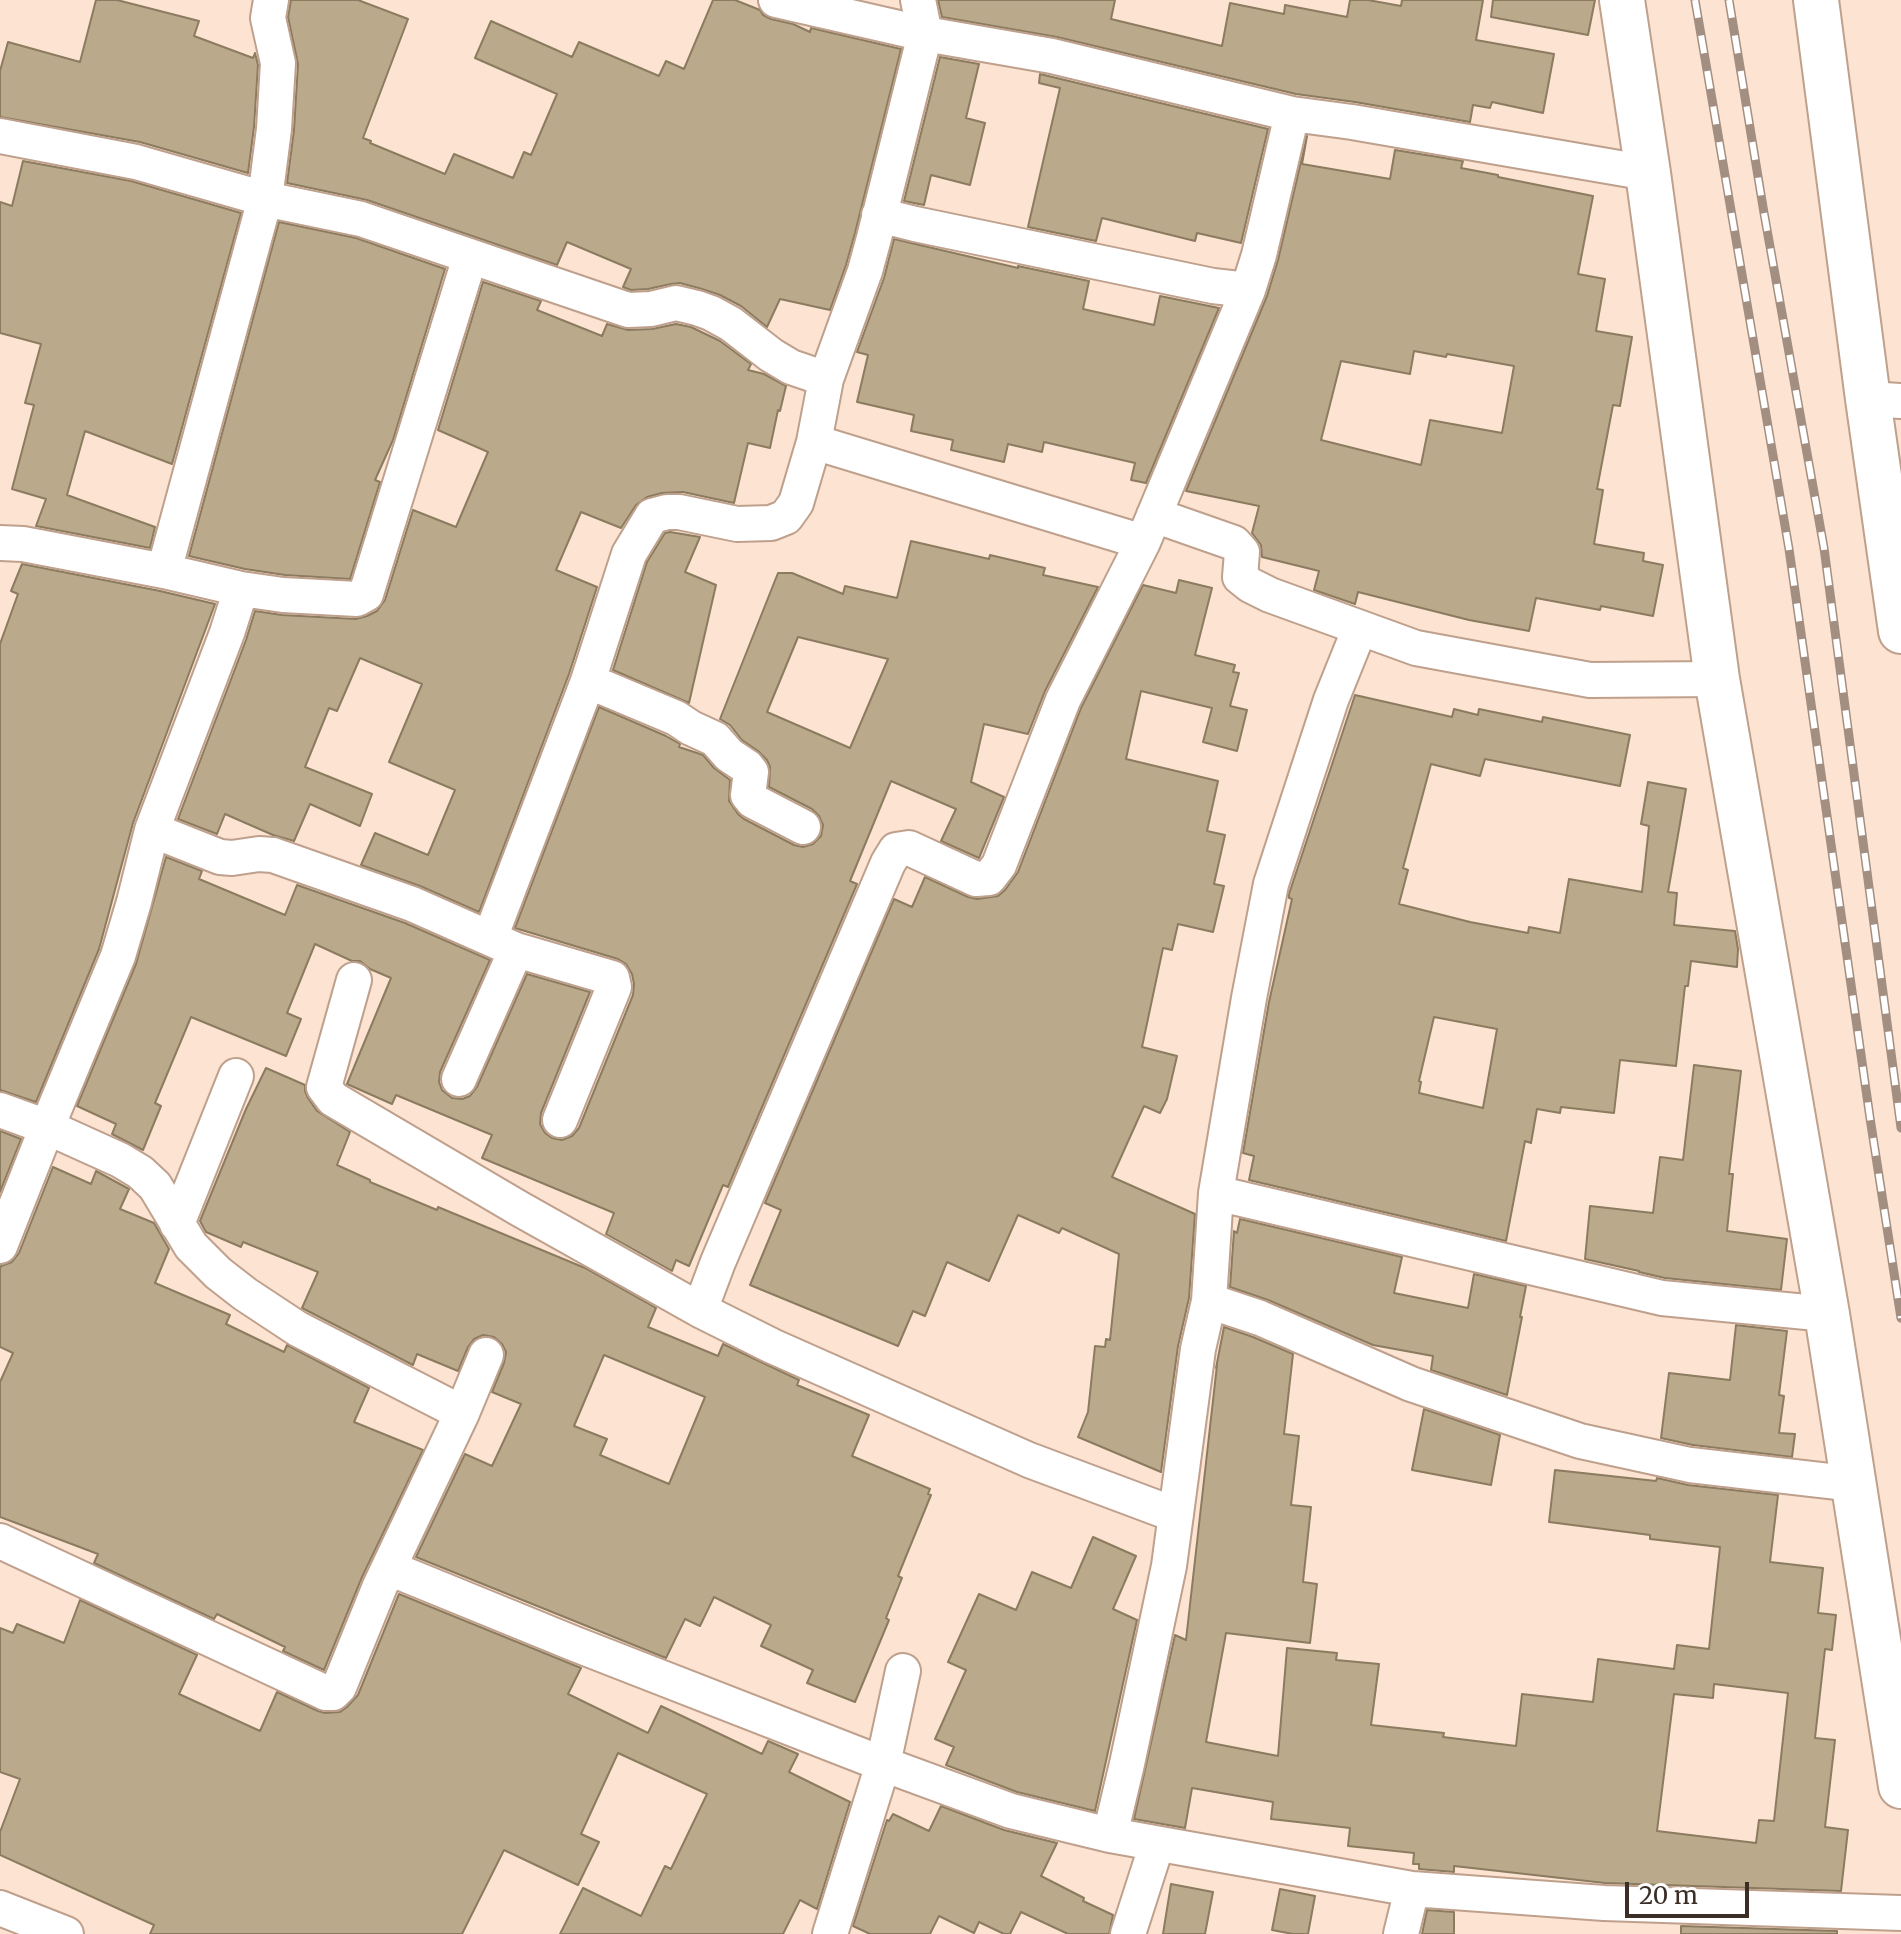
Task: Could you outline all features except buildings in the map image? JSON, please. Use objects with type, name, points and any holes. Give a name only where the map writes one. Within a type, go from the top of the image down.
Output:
[{"type":"main road","points":[[1622,0],[1717,679],[1827,1314],[1901,1786]]},
{"type":"main road","points":[[1816,0],[1885,400],[1901,631]]},
{"type":"street","points":[[164,571],[265,199],[278,63],[268,18],[271,0]]},
{"type":"street","points":[[776,0],[925,34],[1052,56],[1292,114],[1648,173]]},
{"type":"street","points":[[459,1079],[629,554],[652,516],[679,512],[737,524],[771,523],[786,517],[796,503],[814,442],[826,379],[865,271],[925,34],[918,0]]},
{"type":"street","points":[[700,1310],[896,850],[909,848],[976,879],[989,878],[999,865],[1063,700],[1148,529],[1248,290],[1292,114]]},
{"type":"street","points":[[0,136],[136,162],[265,199],[361,219],[628,310],[676,303],[711,313],[742,331],[791,367],[826,379]]},
{"type":"street","points":[[879,215],[1213,286],[1248,290]]},
{"type":"street","points":[[0,543],[23,544],[283,595],[357,599],[366,594],[470,257]]},
{"type":"street","points":[[814,442],[1148,529],[1234,543],[1242,552],[1240,577],[1250,585],[1416,648],[1590,680],[1717,679]]},
{"type":"street","points":[[0,1246],[118,956],[152,830],[241,589]]},
{"type":"street","points":[[1110,1835],[1169,1566],[1198,1349],[1209,1301],[1216,1193],[1271,884],[1331,700],[1360,628]]},
{"type":"street","points":[[588,681],[676,718],[715,739],[751,772],[748,795],[753,801],[803,827]]},
{"type":"street","points":[[152,830],[220,857],[273,855],[412,904],[503,944],[606,975],[614,981],[614,987],[560,1120]]},
{"type":"street","points":[[354,980],[324,1087],[333,1099],[520,1209],[700,1310],[772,1346],[1029,1460],[1176,1515]]},
{"type":"street","points":[[177,1224],[236,1076]]},
{"type":"street","points":[[0,1110],[47,1127],[140,1172],[155,1186],[191,1246],[245,1294],[298,1329],[462,1413]]},
{"type":"street","points":[[1216,1193],[1662,1298],[1827,1314]]},
{"type":"street","points":[[1209,1301],[1260,1318],[1411,1384],[1580,1441],[1690,1465],[1855,1484]]},
{"type":"street","points":[[0,1541],[326,1693],[333,1693],[339,1687],[389,1568],[486,1355]]},
{"type":"street","points":[[389,1568],[560,1639],[883,1764],[1011,1811],[1110,1835],[1412,1889],[1604,1903],[1901,1913]]},
{"type":"street","points":[[830,1934],[883,1764],[903,1671]]},
{"type":"street","points":[[1128,1934],[1157,1844]]},
{"type":"street","points":[[1401,1934],[1412,1889]]},
{"type":"street","points":[[0,1908],[66,1934]]},
{"type":"railway","points":[[1695,0],[1789,549],[1901,1318]]},
{"type":"railway","points":[[1729,0],[1824,548],[1901,1128]]}]
